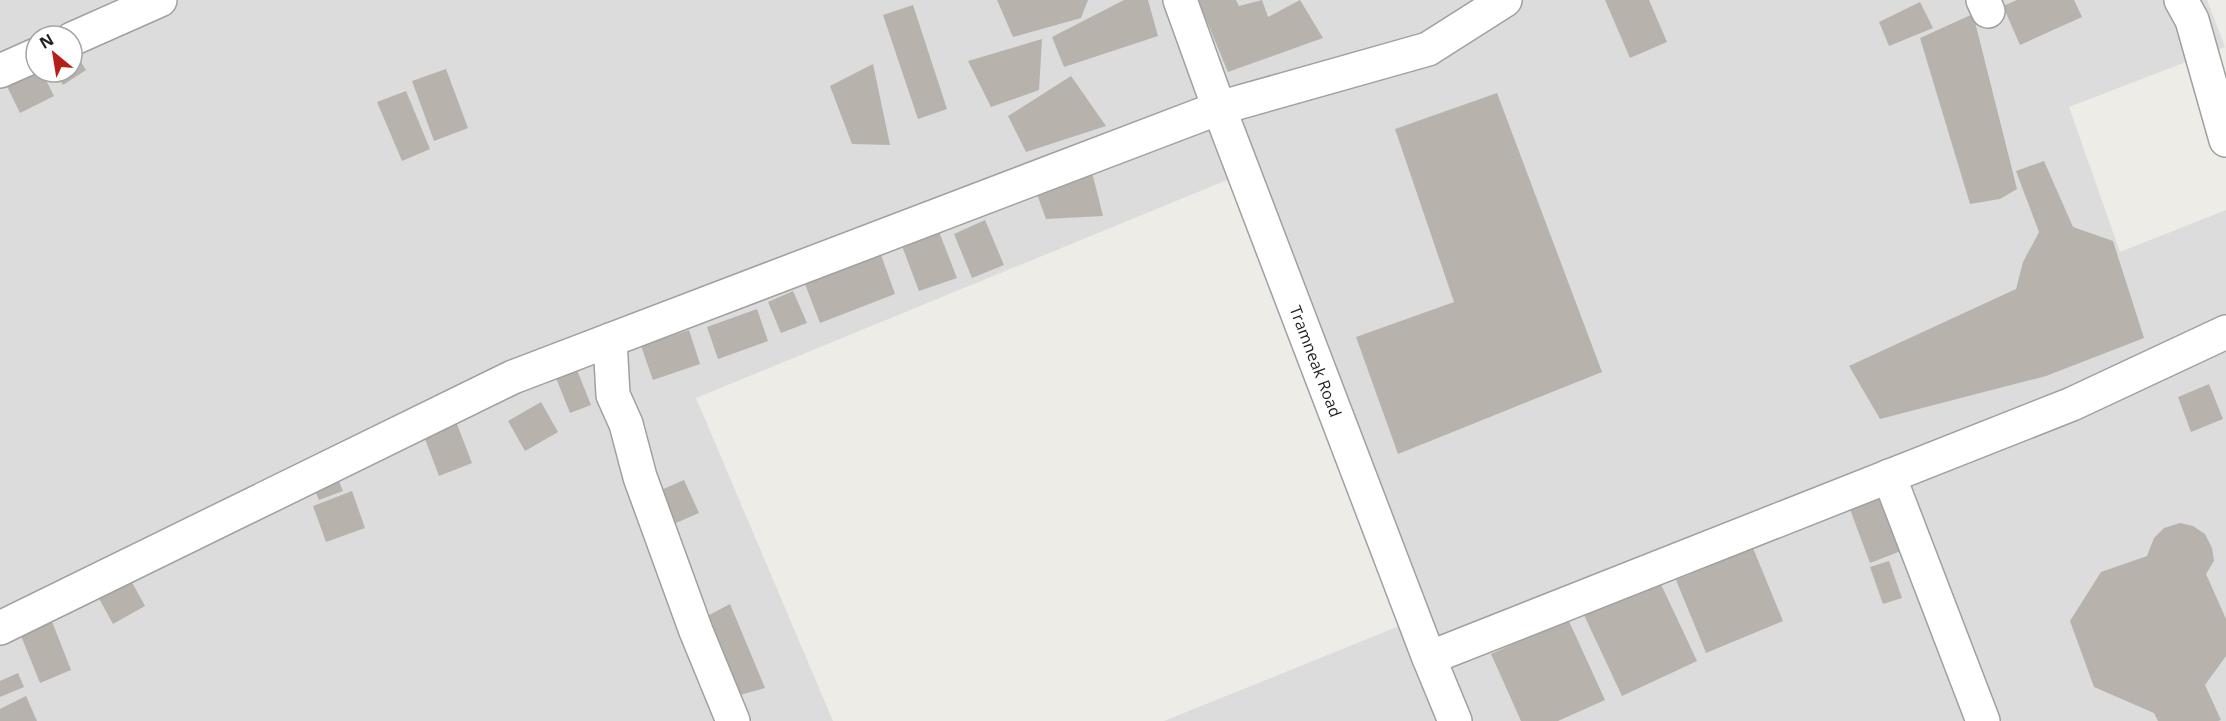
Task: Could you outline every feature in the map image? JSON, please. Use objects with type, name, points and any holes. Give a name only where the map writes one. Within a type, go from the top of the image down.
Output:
[{"type":"street","points":[[84,34],[160,0]]},
{"type":"street","name":"Tramneak Road","points":[[1180,0],[1428,658],[1455,721]]},
{"type":"street","points":[[0,628],[513,377],[1219,108],[1428,49],[1505,0]]},
{"type":"street","points":[[2181,0],[2192,20],[2226,140]]},
{"type":"street","points":[[0,71],[24,60]]},
{"type":"street","points":[[1428,658],[2072,404],[2226,332]]},
{"type":"street","points":[[610,340],[613,395],[626,424],[640,477],[671,566],[733,721]]},
{"type":"street","points":[[1889,476],[1983,721]]},
{"type":"shaded area","points":[[0,0],[2207,0],[2225,47],[2069,107],[2120,252],[2226,210],[2226,721],[1164,721],[1424,616],[1254,169],[696,398],[833,721],[0,721]]},
{"type":"building","points":[[997,0],[1088,0],[1081,18],[1013,37]]},
{"type":"building","points":[[1124,0],[1148,0],[1158,36],[1064,67],[1052,37]]},
{"type":"building","points":[[1198,0],[1236,0],[1239,6],[1262,0],[1268,17],[1300,0],[1323,38],[1228,72]]},
{"type":"building","points":[[1605,0],[1649,0],[1667,42],[1630,58]]},
{"type":"building","points":[[2017,0],[2074,0],[2082,17],[2020,45],[2003,6]]},
{"type":"building","points":[[1920,2],[1933,28],[1889,46],[1879,22]]},
{"type":"building","points":[[913,5],[947,109],[918,119],[883,15]]},
{"type":"building","points":[[1973,14],[2017,189],[2000,199],[1970,204],[1920,38]]},
{"type":"building","points":[[1042,39],[1039,90],[991,107],[968,61]]},
{"type":"building","points":[[873,64],[890,145],[852,144],[830,86]]},
{"type":"building","points":[[446,69],[468,128],[434,141],[412,81]]},
{"type":"building","points":[[24,74],[24,84],[48,84],[54,96],[20,113],[3,78]]},
{"type":"building","points":[[1071,76],[1106,126],[1026,152],[1008,116]]},
{"type":"building","points":[[406,91],[430,149],[402,161],[377,102]]},
{"type":"building","points":[[1497,93],[1602,372],[1398,454],[1356,337],[1454,302],[1395,129]]},
{"type":"building","points":[[2044,161],[2073,227],[2113,241],[2144,338],[2046,376],[1880,419],[1849,366],[2016,289],[2023,262],[2039,232],[2016,171]]},
{"type":"building","points":[[1091,168],[1103,216],[1046,219],[1034,186]]},
{"type":"building","points":[[985,220],[1004,265],[972,278],[954,234]]},
{"type":"building","points":[[936,224],[957,278],[919,291],[899,238]]},
{"type":"building","points":[[881,255],[895,294],[820,323],[805,284]]},
{"type":"building","points":[[793,291],[807,323],[781,333],[768,302]]},
{"type":"building","points":[[757,309],[768,341],[718,359],[707,327]]},
{"type":"building","points":[[689,330],[700,364],[653,380],[641,346]]},
{"type":"building","points":[[573,360],[591,405],[570,413],[552,368]]},
{"type":"building","points":[[2209,384],[2223,419],[2191,432],[2178,397]]},
{"type":"building","points":[[541,402],[558,432],[525,451],[508,421]]},
{"type":"building","points":[[455,419],[472,463],[439,476],[422,431]]},
{"type":"building","points":[[335,472],[343,491],[319,500],[311,482]]},
{"type":"building","points":[[684,480],[699,513],[669,526],[654,493]]},
{"type":"building","points":[[352,491],[365,528],[326,542],[313,506]]},
{"type":"building","points":[[1878,492],[1901,551],[1870,563],[1848,504]]},
{"type":"building","points":[[2180,523],[2193,526],[2205,534],[2212,548],[2214,561],[2206,574],[2226,619],[2226,656],[2205,685],[2221,720],[2218,721],[2158,721],[2154,713],[2094,687],[2070,621],[2101,572],[2147,556],[2154,538],[2164,528]]},
{"type":"building","points":[[1753,548],[1783,621],[1706,653],[1676,580]]},
{"type":"building","points":[[1889,561],[1902,598],[1883,604],[1870,567]]},
{"type":"building","points":[[129,577],[145,606],[113,624],[97,595]]},
{"type":"building","points":[[1658,578],[1697,661],[1622,696],[1583,613]]},
{"type":"building","points":[[730,604],[765,688],[733,697],[694,623]]},
{"type":"building","points":[[51,619],[71,670],[40,683],[19,631]]},
{"type":"building","points":[[1568,619],[1605,700],[1558,721],[1521,721],[1491,654]]},
{"type":"building","points":[[18,673],[24,687],[0,697],[0,681]]},
{"type":"building","points":[[26,696],[37,721],[0,721],[0,709]]}]
